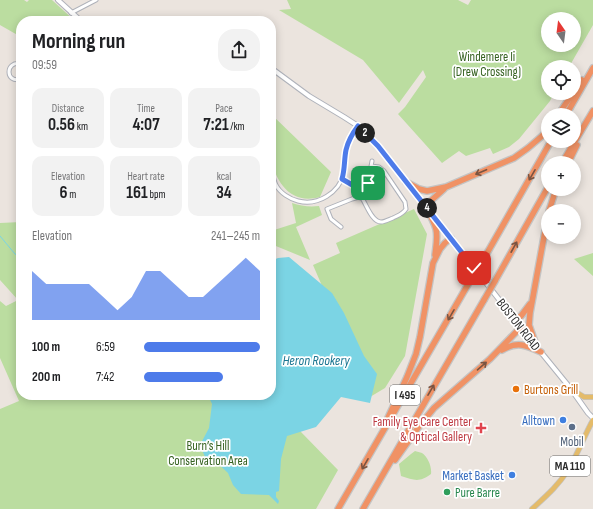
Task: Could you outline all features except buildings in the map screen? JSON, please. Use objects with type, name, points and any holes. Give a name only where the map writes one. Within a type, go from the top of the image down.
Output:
[{"type":"highway","points":[[581,82],[593,66]]},
{"type":"highway","points":[[570,108],[593,66]]},
{"type":"highway","points":[[566,156],[593,111]]},
{"type":"highway","points":[[572,156],[584,126]]},
{"type":"highway","points":[[406,182],[419,189],[427,190],[446,187],[514,158],[541,137]]},
{"type":"highway","name":"I 495","points":[[338,509],[547,148]]},
{"type":"highway","points":[[375,445],[407,377],[416,354],[437,243],[436,229],[425,206],[446,187]]},
{"type":"highway","name":"I 495","points":[[363,509],[543,196]]},
{"type":"highway","points":[[434,261],[440,249],[451,238]]},
{"type":"highway","points":[[536,345],[530,325],[530,313],[543,244]]},
{"type":"highway","points":[[515,319],[524,312],[532,300]]},
{"type":"highway","points":[[494,356],[521,327]]},
{"type":"highway","points":[[381,477],[434,408],[504,348],[521,344],[541,352]]},
{"type":"main road","points":[[58,0],[75,16]]},
{"type":"main road","name":"BOSTON ROAD","points":[[276,72],[309,96],[358,126],[378,146],[571,389],[593,419]]},
{"type":"main road","points":[[571,389],[584,397],[593,397]]},
{"type":"main road","name":"MA 110","points":[[532,509],[552,491],[564,475],[593,419]]},
{"type":"street","points":[[72,13],[96,0]]},
{"type":"street","points":[[16,64],[10,68],[9,72],[13,79],[16,80]]},
{"type":"street","points":[[276,185],[282,192],[293,199],[302,202],[310,202],[321,199],[331,193],[342,179],[345,169],[348,143],[358,126]]},
{"type":"street","points":[[365,194],[372,161]]},
{"type":"street","points":[[352,184],[376,220],[380,222],[386,221],[402,214],[406,209],[405,202],[384,171],[379,167],[371,166]]},
{"type":"street","points":[[342,179],[364,191],[365,194]]},
{"type":"street","points":[[358,195],[358,190],[361,190],[368,183]]},
{"type":"street","points":[[341,226],[331,219],[327,209],[358,195],[365,194]]},
{"type":"green space","points":[[0,0],[24,0],[27,2],[29,0],[52,0],[70,16],[16,16],[16,34],[0,25]]},
{"type":"green space","name":"Windemere Ii (Drew Crossing)","points":[[287,0],[458,0],[468,5],[471,0],[593,0],[593,25],[581,46],[581,12],[541,12],[541,52],[578,52],[573,60],[541,60],[541,100],[550,101],[544,108],[541,108],[541,112],[519,139],[509,147],[493,154],[490,148],[466,156],[459,151],[442,163],[398,114],[405,107],[426,77],[423,70],[399,103],[363,60],[279,10],[291,9]]},
{"type":"green space","points":[[276,119],[331,172],[320,197],[310,199],[293,195],[286,190],[277,176]]},
{"type":"green space","points":[[292,203],[305,206],[319,206],[322,215],[296,227],[310,260],[276,246],[276,229],[296,223]]},
{"type":"green space","points":[[414,209],[427,234],[405,356],[385,388],[370,397],[313,265],[340,253],[336,243]]},
{"type":"green space","name":"Burn’s Hill Conservation Area","points":[[16,222],[16,298],[0,280],[0,223]]},
{"type":"green space","points":[[593,253],[593,276],[574,259]]},
{"type":"green space","name":"Burn’s Hill Conservation Area","points":[[0,301],[6,306],[16,301],[16,394],[0,358]]},
{"type":"green space","name":"Burn’s Hill Conservation Area","points":[[270,400],[338,470],[316,509],[0,509],[0,409],[19,401]]},
{"type":"green space","points":[[415,451],[424,455],[431,468],[431,474],[420,480],[401,476],[399,464]]},
{"type":"water","name":"Heron Rookery","points":[[289,257],[332,293],[344,313],[364,356],[377,374],[370,403],[341,397],[316,427],[287,436],[281,459],[279,491],[276,492],[276,497],[279,501],[278,504],[269,495],[241,494],[233,485],[228,473],[212,458],[205,457],[200,445],[209,428],[212,404],[210,400],[276,400],[276,259]]},
{"type":"waterway","points":[[0,236],[16,255]]},
{"type":"place","name":"Burtons Grill","points":[[516,389]]},
{"type":"place","name":"Alltown","points":[[563,420]]},
{"type":"place","name":"Mobil","points":[[572,427]]},
{"type":"place","name":"Family Eye Care Center & Optical Gallery","points":[[481,428]]},
{"type":"place","name":"Market Basket","points":[[512,475]]},
{"type":"place","name":"Pure Barre","points":[[447,492]]},
{"type":"route","points":[[368,183],[361,190],[342,179],[345,169],[348,143],[358,126],[378,146],[474,268]]}]
